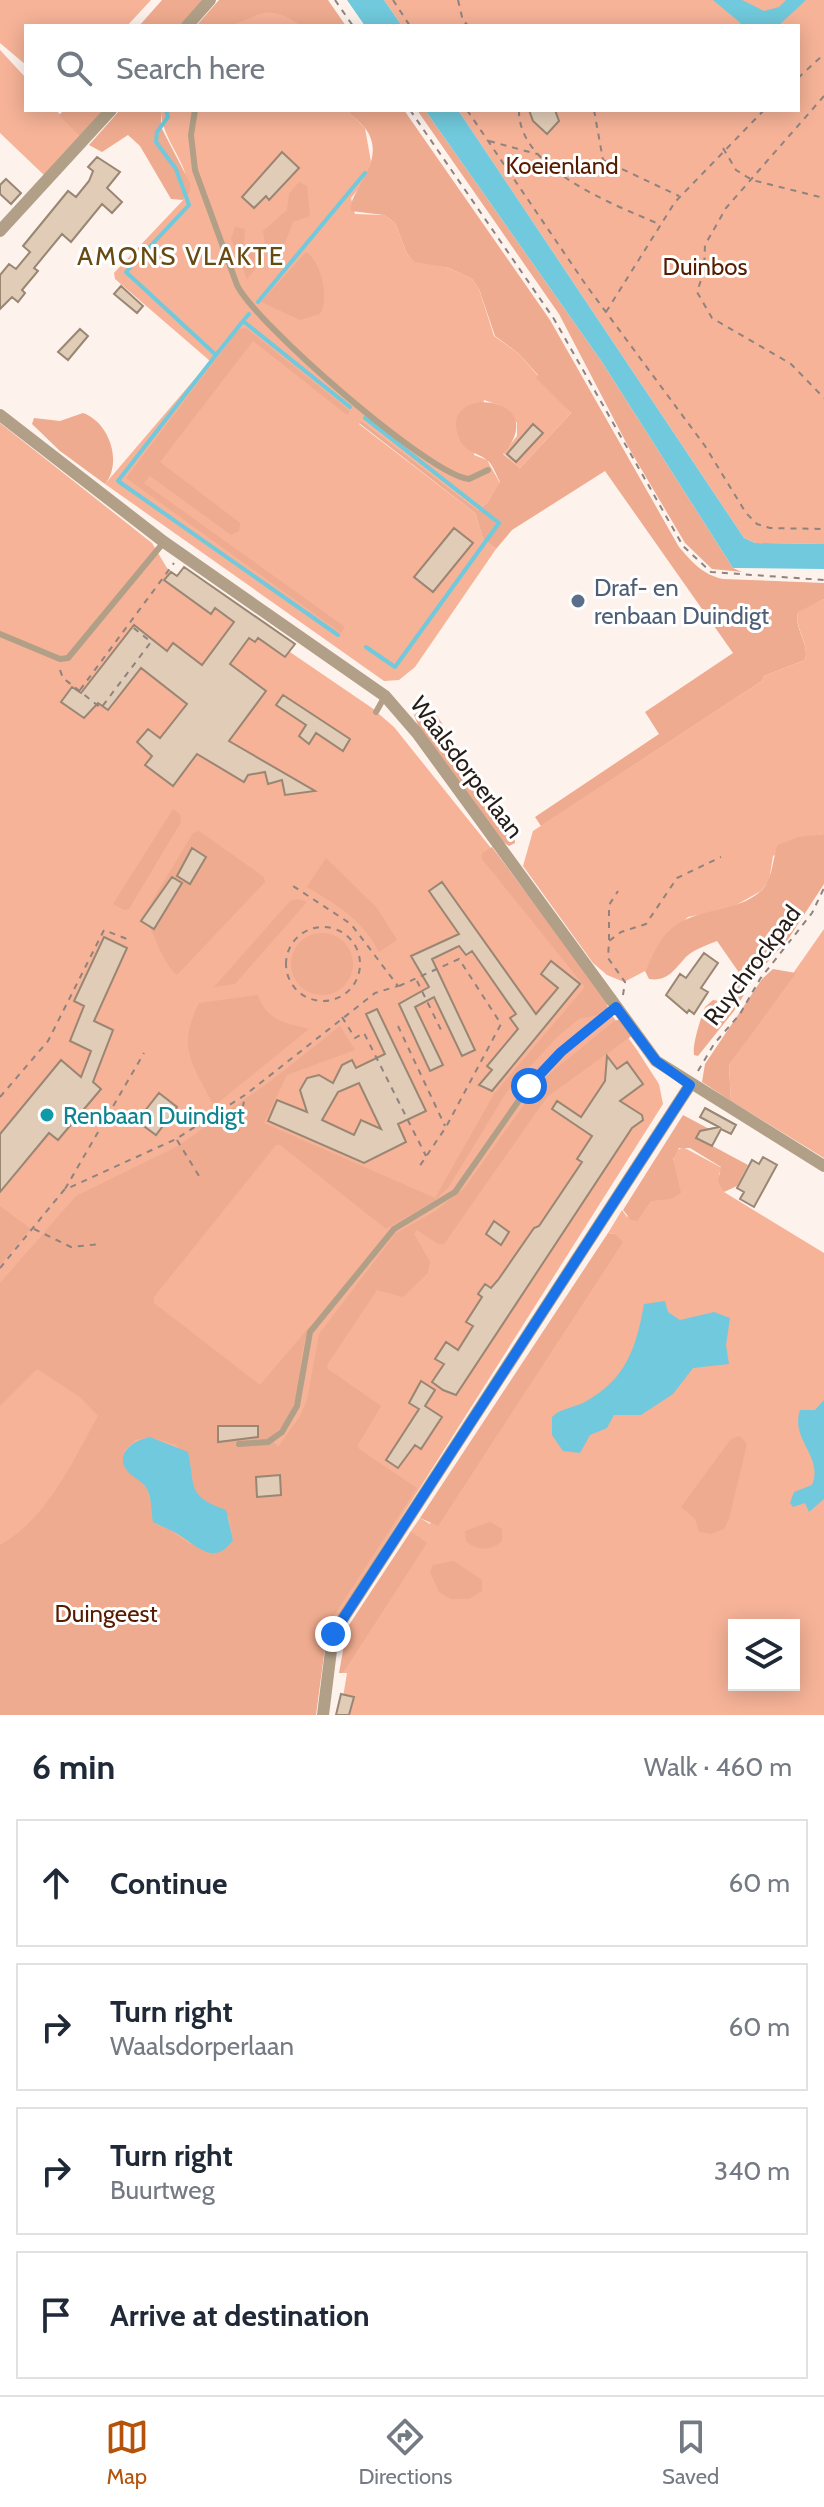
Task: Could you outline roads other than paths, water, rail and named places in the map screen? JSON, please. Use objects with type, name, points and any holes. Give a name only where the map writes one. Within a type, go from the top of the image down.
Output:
[{"type":"street","points":[[190,24],[210,0]]},
{"type":"street","points":[[0,231],[109,112]]},
{"type":"street","name":"Waalsdorperlaan","points":[[0,415],[180,554],[385,696],[417,733],[656,1061],[824,1166]]},
{"type":"street","points":[[323,1715],[333,1634],[690,1085]]},
{"type":"lane","points":[[195,112],[191,135],[195,170],[237,285],[246,300],[304,360],[379,423],[448,472],[469,479],[488,470]]},
{"type":"lane","points":[[0,634],[60,659],[74,653],[164,542]]},
{"type":"lane","points":[[376,712],[385,696]]},
{"type":"lane","points":[[239,1444],[268,1442],[282,1432],[297,1406],[310,1332],[394,1229],[455,1192],[529,1086],[561,1052],[615,1005]]},
{"type":"water","points":[[347,0],[384,0],[401,24],[364,24]]},
{"type":"water","points":[[713,0],[742,0],[764,11],[779,7],[786,0],[806,0],[780,24],[742,24]]},
{"type":"water","points":[[426,112],[459,112],[744,538],[755,543],[824,544],[824,569],[733,568],[602,362]]},
{"type":"water","points":[[665,1301],[668,1312],[680,1320],[714,1312],[730,1318],[726,1345],[729,1364],[693,1368],[673,1394],[641,1415],[614,1415],[607,1428],[590,1435],[580,1453],[563,1451],[552,1435],[552,1417],[599,1393],[620,1373],[633,1349],[644,1304]]},
{"type":"water","points":[[824,1400],[824,1499],[809,1512],[805,1503],[793,1507],[790,1503],[794,1492],[812,1485],[815,1475],[798,1421],[800,1410],[815,1410]]},
{"type":"water","points":[[150,1437],[188,1452],[195,1489],[204,1500],[226,1510],[233,1540],[220,1552],[201,1550],[153,1522],[147,1489],[128,1472],[123,1459],[127,1449]]},
{"type":"waterway","points":[[167,112],[168,117],[157,132],[156,142],[176,169],[189,205],[126,272],[216,355],[243,321],[350,407]]},
{"type":"waterway","points":[[258,302],[365,173]]},
{"type":"waterway","points":[[243,321],[249,314]]},
{"type":"waterway","points":[[216,355],[118,481],[338,635]]},
{"type":"waterway","points":[[365,418],[499,523],[395,667],[366,647]]},
{"type":"place","name":"Draf- en renbaan Duindigt","points":[[578,601]]},
{"type":"place","name":"Renbaan Duindigt","points":[[47,1115]]},
{"type":"district","name":"AMONS VLAKTE","points":[[181,256]]},
{"type":"park label","name":"Koeienland","points":[[562,165]]},
{"type":"park label","name":"Duinbos","points":[[705,266]]},
{"type":"park label","name":"Duingeest","points":[[106,1613]]}]
